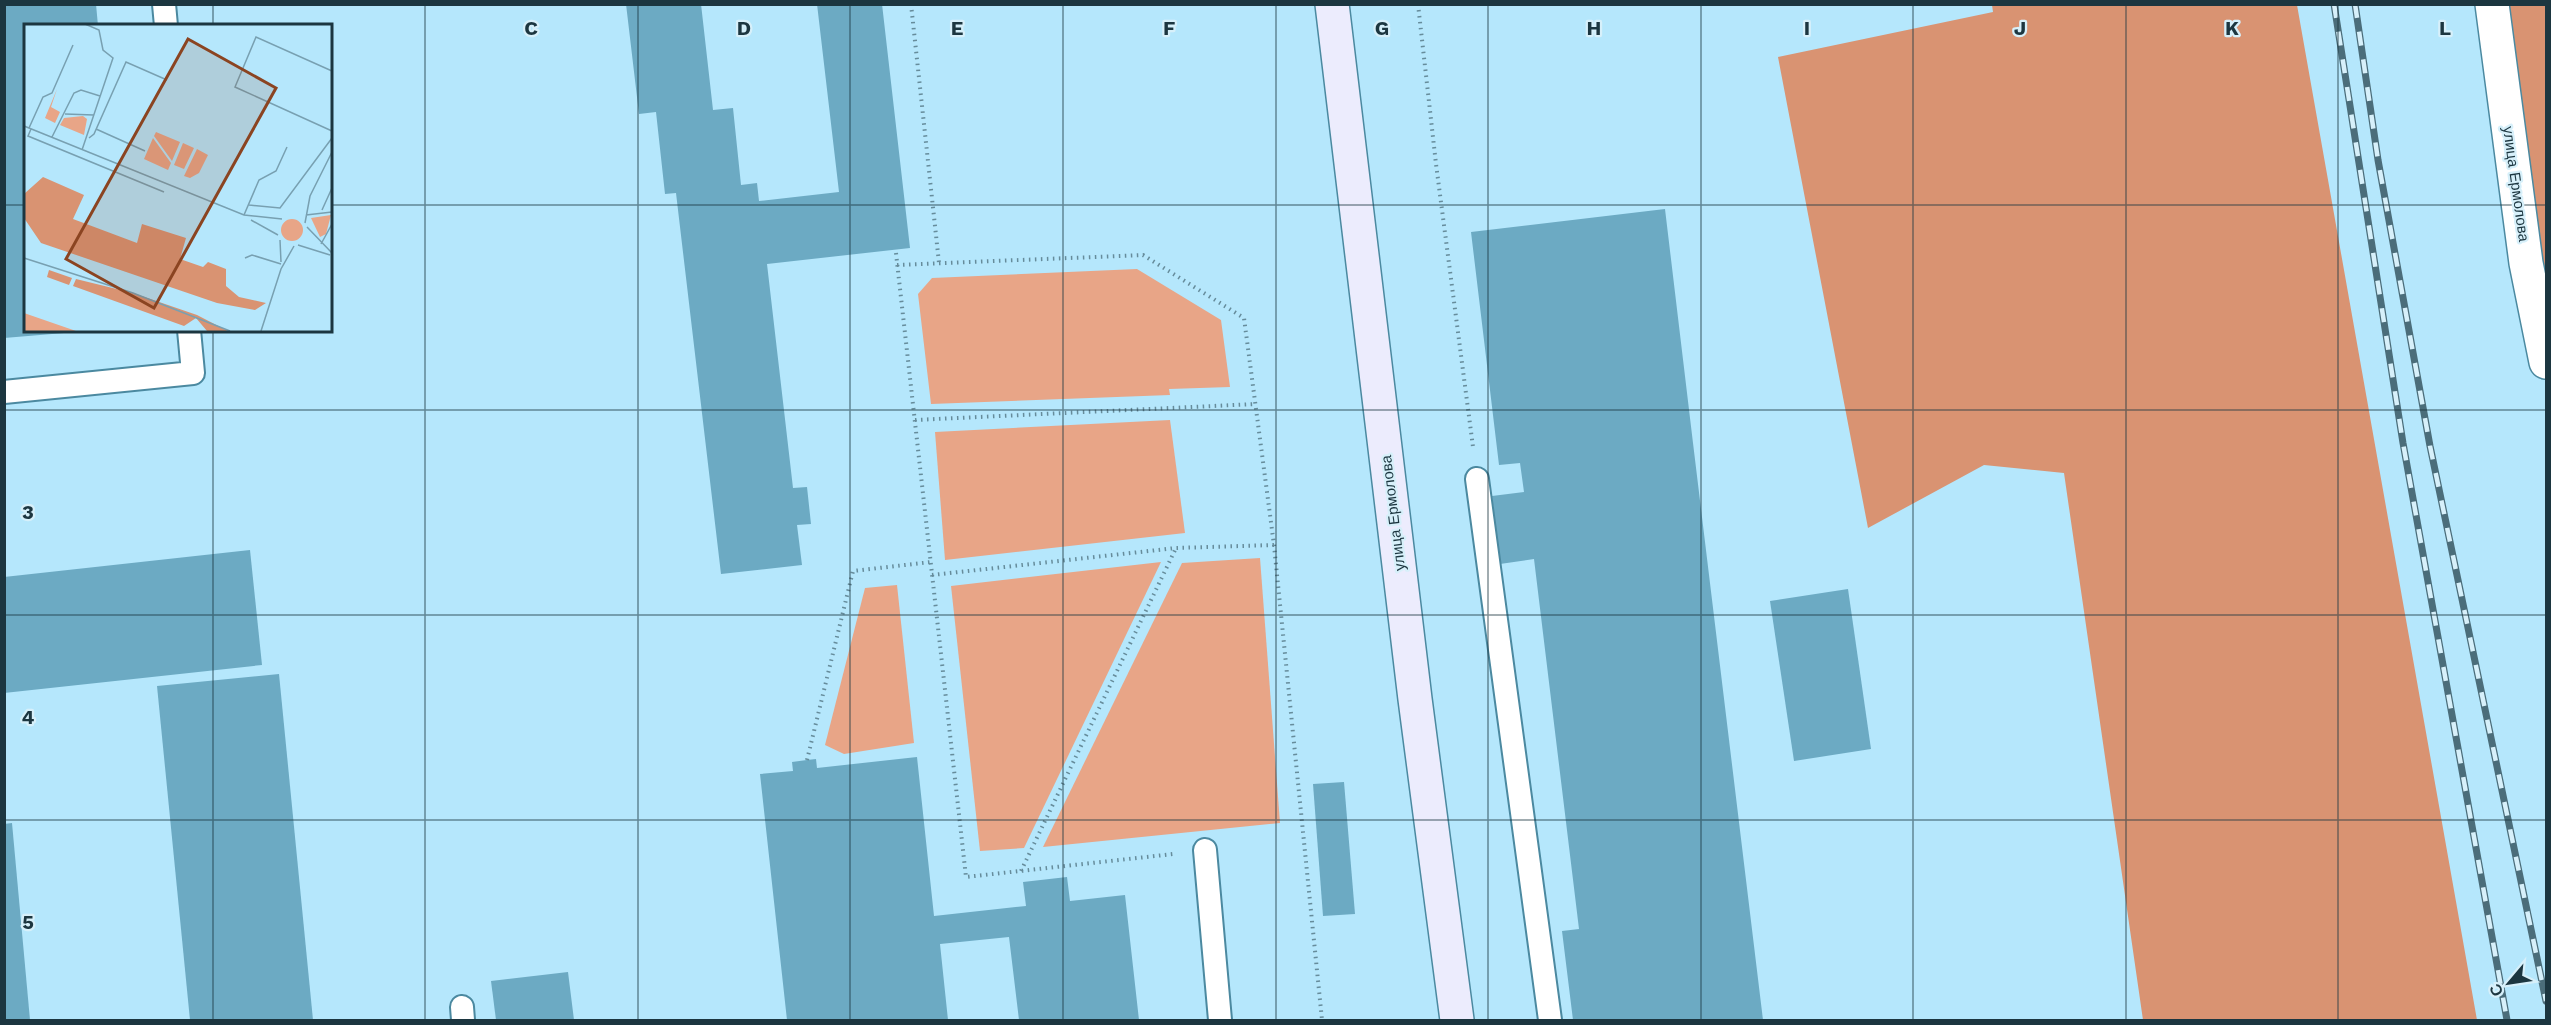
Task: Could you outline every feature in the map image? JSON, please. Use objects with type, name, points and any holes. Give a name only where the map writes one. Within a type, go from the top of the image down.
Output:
[{"type":"main road","name":"улица Ермолова","points":[[1332,4],[1414,687],[1457,1020]]},
{"type":"street","name":"улица Ермолова","points":[[2492,4],[2526,263],[2547,362]]},
{"type":"lane","points":[[164,4],[166,24]]},
{"type":"lane","points":[[4,392],[192,373],[189,332]]},
{"type":"lane","points":[[1477,479],[1550,1020]]},
{"type":"lane","points":[[1205,850],[1220,1020]]},
{"type":"path","points":[[911,4],[939,263]]},
{"type":"path","points":[[1418,4],[1436,164],[1477,479]]},
{"type":"path","points":[[897,253],[966,877],[1205,850]]},
{"type":"path","points":[[897,265],[1143,255],[1244,318],[1274,545],[1322,1020]]},
{"type":"path","points":[[915,420],[1256,404]]},
{"type":"path","points":[[932,575],[1176,548],[1274,545]]},
{"type":"path","points":[[1021,871],[1176,548]]},
{"type":"path","points":[[807,760],[853,571],[931,562]]},
{"type":"shaded area","points":[[1992,5],[2297,5],[2477,1020],[2143,1020],[2064,473],[1984,465],[1868,528],[1778,57],[1993,12]]},
{"type":"shaded area","points":[[2482,5],[2546,5],[2546,362]]},
{"type":"shaded area","points":[[1137,269],[1221,320],[1230,387],[1169,389],[1170,395],[931,404],[918,294],[932,278]]},
{"type":"shaded area","points":[[1170,420],[1185,533],[945,560],[935,432]]},
{"type":"shaded area","points":[[1260,558],[1280,823],[1043,847],[1182,563]]},
{"type":"shaded area","points":[[1161,562],[1024,848],[980,851],[951,586]]},
{"type":"shaded area","points":[[897,585],[914,743],[844,754],[825,745],[865,588]]},
{"type":"building","points":[[4,4],[96,4],[98,24],[24,24],[24,332],[76,332],[4,338]]},
{"type":"building","points":[[626,4],[701,4],[713,110],[733,108],[741,185],[757,183],[759,201],[839,192],[817,4],[882,4],[910,248],[767,264],[793,488],[807,487],[811,524],[797,525],[802,565],[721,574],[676,193],[665,194],[656,112],[639,114]]},
{"type":"building","points":[[1665,209],[1763,1020],[1573,1020],[1562,931],[1579,929],[1534,559],[1500,564],[1492,496],[1524,492],[1520,463],[1499,465],[1471,232]]},
{"type":"building","points":[[250,550],[262,665],[4,693],[4,577]]},
{"type":"building","points":[[1848,589],[1871,749],[1794,761],[1770,601]]},
{"type":"building","points":[[279,674],[313,1020],[190,1020],[157,686]]},
{"type":"building","points":[[917,757],[934,916],[1026,906],[1023,882],[1067,877],[1070,901],[1125,895],[1139,1020],[1019,1020],[1009,937],[940,944],[948,1020],[787,1020],[760,774],[793,771],[792,762],[816,759],[817,768]]},
{"type":"building","points":[[1344,782],[1355,914],[1323,916],[1313,784]]},
{"type":"building","points":[[12,823],[30,1020],[4,1020],[4,824]]},
{"type":"building","points":[[568,972],[574,1020],[496,1020],[491,981]]},
{"type":"railway","points":[[2334,4],[2403,443],[2507,1020]]},
{"type":"railway","points":[[2355,4],[2378,160],[2430,446],[2546,1001]]}]
